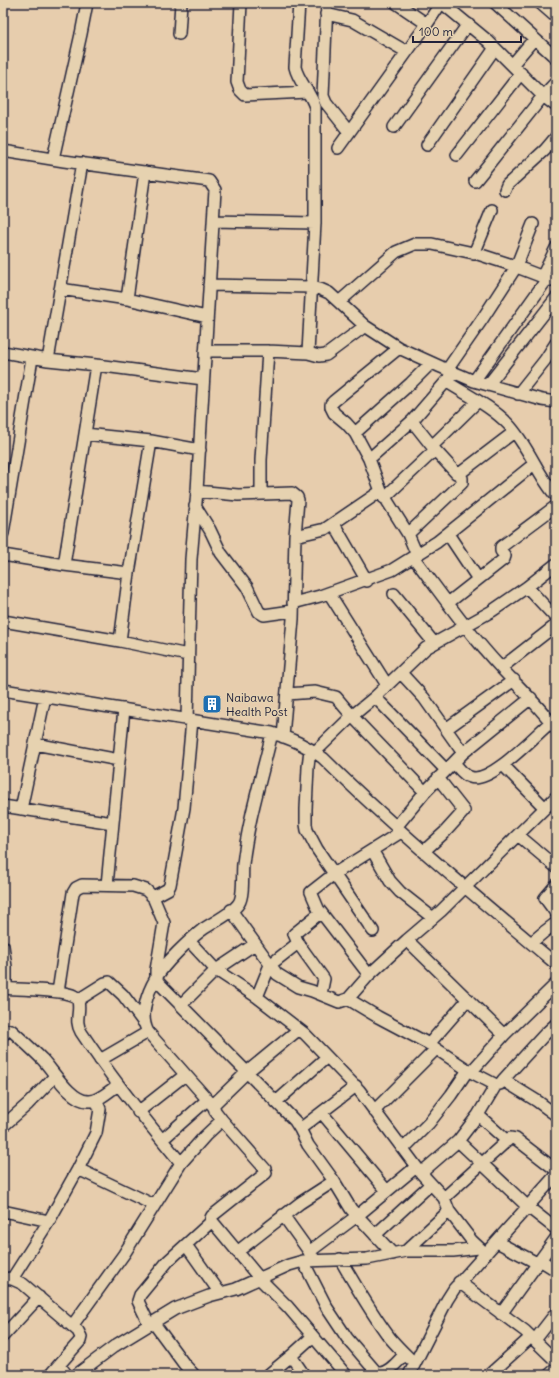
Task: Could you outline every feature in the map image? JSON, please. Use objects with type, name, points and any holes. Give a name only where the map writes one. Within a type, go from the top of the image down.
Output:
[{"type":"street","points":[[53,159],[87,3]]},
{"type":"street","points":[[179,34],[180,3]]},
{"type":"street","points":[[241,3],[238,82],[240,90],[245,95],[308,92]]},
{"type":"street","points":[[298,3],[295,67],[298,76],[312,99],[315,107],[315,223],[308,353]]},
{"type":"street","points":[[396,3],[427,24]]},
{"type":"street","points":[[338,148],[441,3],[495,48],[543,96],[556,106]]},
{"type":"street","points":[[495,3],[556,58]]},
{"type":"street","points":[[540,3],[556,17]]},
{"type":"street","points":[[349,132],[326,103],[323,96],[327,9],[352,20],[407,52]]},
{"type":"street","points":[[394,127],[468,24]]},
{"type":"street","points":[[512,65],[534,39]]},
{"type":"street","points":[[427,145],[495,48]]},
{"type":"street","points":[[457,156],[520,73]]},
{"type":"street","points":[[475,180],[556,82]]},
{"type":"street","points":[[505,190],[507,185],[545,150],[556,137]]},
{"type":"street","points":[[3,151],[209,181],[215,190],[200,450],[191,559],[188,655],[189,720],[184,808],[170,885],[168,889],[153,897]]},
{"type":"street","points":[[48,360],[82,163]]},
{"type":"street","points":[[127,299],[145,172]]},
{"type":"street","points":[[474,254],[492,210]]},
{"type":"street","points":[[214,221],[315,223]]},
{"type":"street","points":[[369,459],[412,421],[447,382],[450,371],[516,267],[533,224]]},
{"type":"street","points":[[339,302],[396,252],[415,244],[432,244],[474,254],[548,279]]},
{"type":"street","points":[[474,381],[548,279],[556,248]]},
{"type":"street","points":[[209,285],[311,287],[320,289],[329,293],[365,326],[399,348],[474,381],[518,394],[556,402]]},
{"type":"street","points":[[60,290],[127,299],[207,317]]},
{"type":"street","points":[[488,385],[556,298]]},
{"type":"street","points":[[205,351],[268,351],[308,353],[318,356],[326,355],[365,326]]},
{"type":"street","points":[[518,394],[545,360],[556,343]]},
{"type":"street","points":[[399,348],[334,401],[331,404],[331,408],[334,413],[355,433],[369,459],[382,495],[408,534],[415,556],[448,603],[501,668],[531,698],[553,726],[503,765],[486,776],[471,778],[446,770]]},
{"type":"street","points":[[261,494],[261,460],[268,351]]},
{"type":"street","points":[[3,352],[32,358],[203,379]]},
{"type":"street","points":[[3,533],[32,358]]},
{"type":"street","points":[[355,433],[431,363]]},
{"type":"street","points":[[64,565],[96,365]]},
{"type":"street","points":[[447,382],[494,411],[509,425],[556,496]]},
{"type":"street","points":[[295,536],[317,532],[334,524],[382,495],[433,448],[478,401]]},
{"type":"street","points":[[408,534],[462,483],[462,478],[459,474],[456,473],[433,448],[412,421]]},
{"type":"street","points":[[459,474],[514,432]]},
{"type":"street","points":[[85,434],[151,441],[200,450]]},
{"type":"street","points":[[120,640],[129,573],[151,441]]},
{"type":"street","points":[[195,506],[210,530],[221,553],[234,568],[247,587],[259,612],[264,615],[293,607],[329,593],[367,581],[392,570],[448,534],[534,464]]},
{"type":"street","points":[[197,490],[230,494],[292,493],[297,497],[293,607],[283,737]]},
{"type":"street","points":[[448,603],[504,559],[501,547],[556,506]]},
{"type":"street","points":[[334,524],[367,581]]},
{"type":"street","points":[[448,534],[478,579]]},
{"type":"street","points":[[3,555],[64,565],[129,573]]},
{"type":"street","points":[[373,932],[316,849],[306,824],[308,767],[313,750],[375,697],[426,648],[492,611],[527,588],[556,564]]},
{"type":"street","points":[[527,588],[556,618]]},
{"type":"street","points":[[329,593],[387,685]]},
{"type":"street","points":[[394,594],[434,643]]},
{"type":"street","points":[[3,621],[120,640],[188,655]]},
{"type":"street","points":[[501,668],[556,625]]},
{"type":"street","points":[[401,673],[424,698],[463,754]]},
{"type":"street","points":[[446,729],[514,680]]},
{"type":"street","points":[[3,690],[272,733],[294,740],[313,750],[398,830],[464,888],[556,964]]},
{"type":"street","points":[[287,694],[314,692],[336,697],[352,716],[425,792]]},
{"type":"street","points":[[21,809],[45,696]]},
{"type":"street","points":[[375,697],[446,770],[464,811],[445,832],[423,852]]},
{"type":"street","points":[[369,975],[320,911],[311,892],[334,874],[372,850],[398,830],[425,792],[446,770],[463,754],[531,698]]},
{"type":"street","points":[[107,885],[124,709]]},
{"type":"street","points":[[146,1028],[144,1007],[156,978],[166,965],[202,930],[232,910],[240,900],[243,864],[248,836],[272,733]]},
{"type":"street","points":[[35,744],[119,760]]},
{"type":"street","points":[[503,765],[545,808]]},
{"type":"street","points":[[232,910],[277,974],[298,987],[321,994],[339,1002],[348,999],[369,975],[433,918],[556,797]]},
{"type":"street","points":[[3,806],[113,823]]},
{"type":"street","points":[[518,835],[556,867]]},
{"type":"street","points":[[372,850],[383,872],[390,881],[400,892],[433,918]]},
{"type":"street","points":[[58,992],[72,893],[76,888],[82,885],[107,885],[133,886],[146,890],[153,897],[164,923],[156,978],[276,1102],[300,1129],[308,1145],[357,1216],[393,1254]]},
{"type":"street","points":[[556,885],[545,898],[556,913]]},
{"type":"street","points":[[320,911],[317,916],[295,932],[295,937],[324,979],[321,994]]},
{"type":"street","points":[[531,943],[556,923]]},
{"type":"street","points":[[407,940],[504,1034]]},
{"type":"street","points":[[190,942],[216,970],[257,997],[298,1030],[356,1086],[419,1170],[444,1198],[449,1211],[472,1241],[482,1251]]},
{"type":"street","points":[[257,997],[270,965],[298,943]]},
{"type":"street","points":[[181,1004],[216,970],[255,944]]},
{"type":"street","points":[[3,946],[6,967],[5,988],[58,992],[73,995],[78,1000],[78,1026],[100,1060],[138,1112],[181,1163]]},
{"type":"street","points":[[78,1000],[109,982],[122,995],[146,1028],[266,1172],[212,1216],[212,1221],[168,1261],[138,1298],[139,1303],[151,1323],[194,1375]]},
{"type":"street","points":[[403,1149],[429,1122],[469,1071],[504,1034],[556,984]]},
{"type":"street","points":[[348,999],[432,1046],[469,1071],[500,1083],[537,1101],[556,1115]]},
{"type":"street","points":[[374,1111],[432,1046],[468,999]]},
{"type":"street","points":[[76,1375],[102,1354],[151,1323],[175,1310],[209,1296],[236,1289],[309,1257],[387,1191],[419,1170],[458,1141],[500,1083],[540,1039],[556,1024]]},
{"type":"street","points":[[100,1060],[146,1028]]},
{"type":"street","points":[[3,1035],[7,1030],[11,1030],[79,1099],[86,1101],[96,1100],[118,1085]]},
{"type":"street","points":[[162,1140],[210,1103],[214,1104],[247,1072],[298,1030]]},
{"type":"street","points":[[276,1102],[327,1057]]},
{"type":"street","points":[[138,1112],[185,1075]]},
{"type":"street","points":[[3,1126],[28,1104],[55,1076]]},
{"type":"street","points":[[300,1129],[356,1086]]},
{"type":"street","points":[[50,1375],[80,1341],[81,1337],[78,1331],[23,1284],[8,1278],[49,1221],[96,1133],[100,1109],[96,1100]]},
{"type":"street","points":[[322,1113],[387,1191]]},
{"type":"street","points":[[478,1115],[506,1141]]},
{"type":"street","points":[[72,1326],[124,1254],[181,1163],[205,1136],[222,1120]]},
{"type":"street","points":[[444,1198],[510,1138],[516,1138],[556,1170]]},
{"type":"street","points":[[458,1141],[528,1207],[556,1229]]},
{"type":"street","points":[[78,1169],[154,1206]]},
{"type":"street","points":[[412,1372],[447,1300],[459,1282],[482,1251],[497,1242],[556,1175]]},
{"type":"street","points":[[237,1252],[283,1215],[334,1181]]},
{"type":"street","points":[[375,1235],[431,1184]]},
{"type":"street","points":[[3,1211],[49,1221]]},
{"type":"street","points":[[406,1251],[449,1211]]},
{"type":"street","points":[[283,1215],[309,1257],[327,1308],[347,1338],[377,1373],[380,1374],[386,1372],[405,1354]]},
{"type":"street","points":[[212,1221],[260,1279],[288,1307],[312,1337],[346,1375]]},
{"type":"street","points":[[501,1314],[556,1238]]},
{"type":"street","points":[[497,1242],[556,1270]]},
{"type":"street","points":[[186,1245],[220,1293]]},
{"type":"street","points":[[309,1257],[366,1259],[406,1251],[482,1251]]},
{"type":"street","points":[[340,1259],[379,1322],[391,1339],[405,1354],[412,1372]]},
{"type":"street","points":[[459,1282],[533,1338],[556,1361]]},
{"type":"street","points":[[3,1336],[39,1297]]},
{"type":"street","points":[[489,1375],[533,1338],[556,1313]]},
{"type":"street","points":[[268,1375],[312,1337]]},
{"type":"street","points":[[291,1356],[304,1375]]},
{"type":"street","points":[[60,1365],[68,1375]]},
{"type":"street","points":[[549,1375],[556,1369]]},
{"type":"place","name":"Naibawa Health Post","points":[[212,704]]}]
